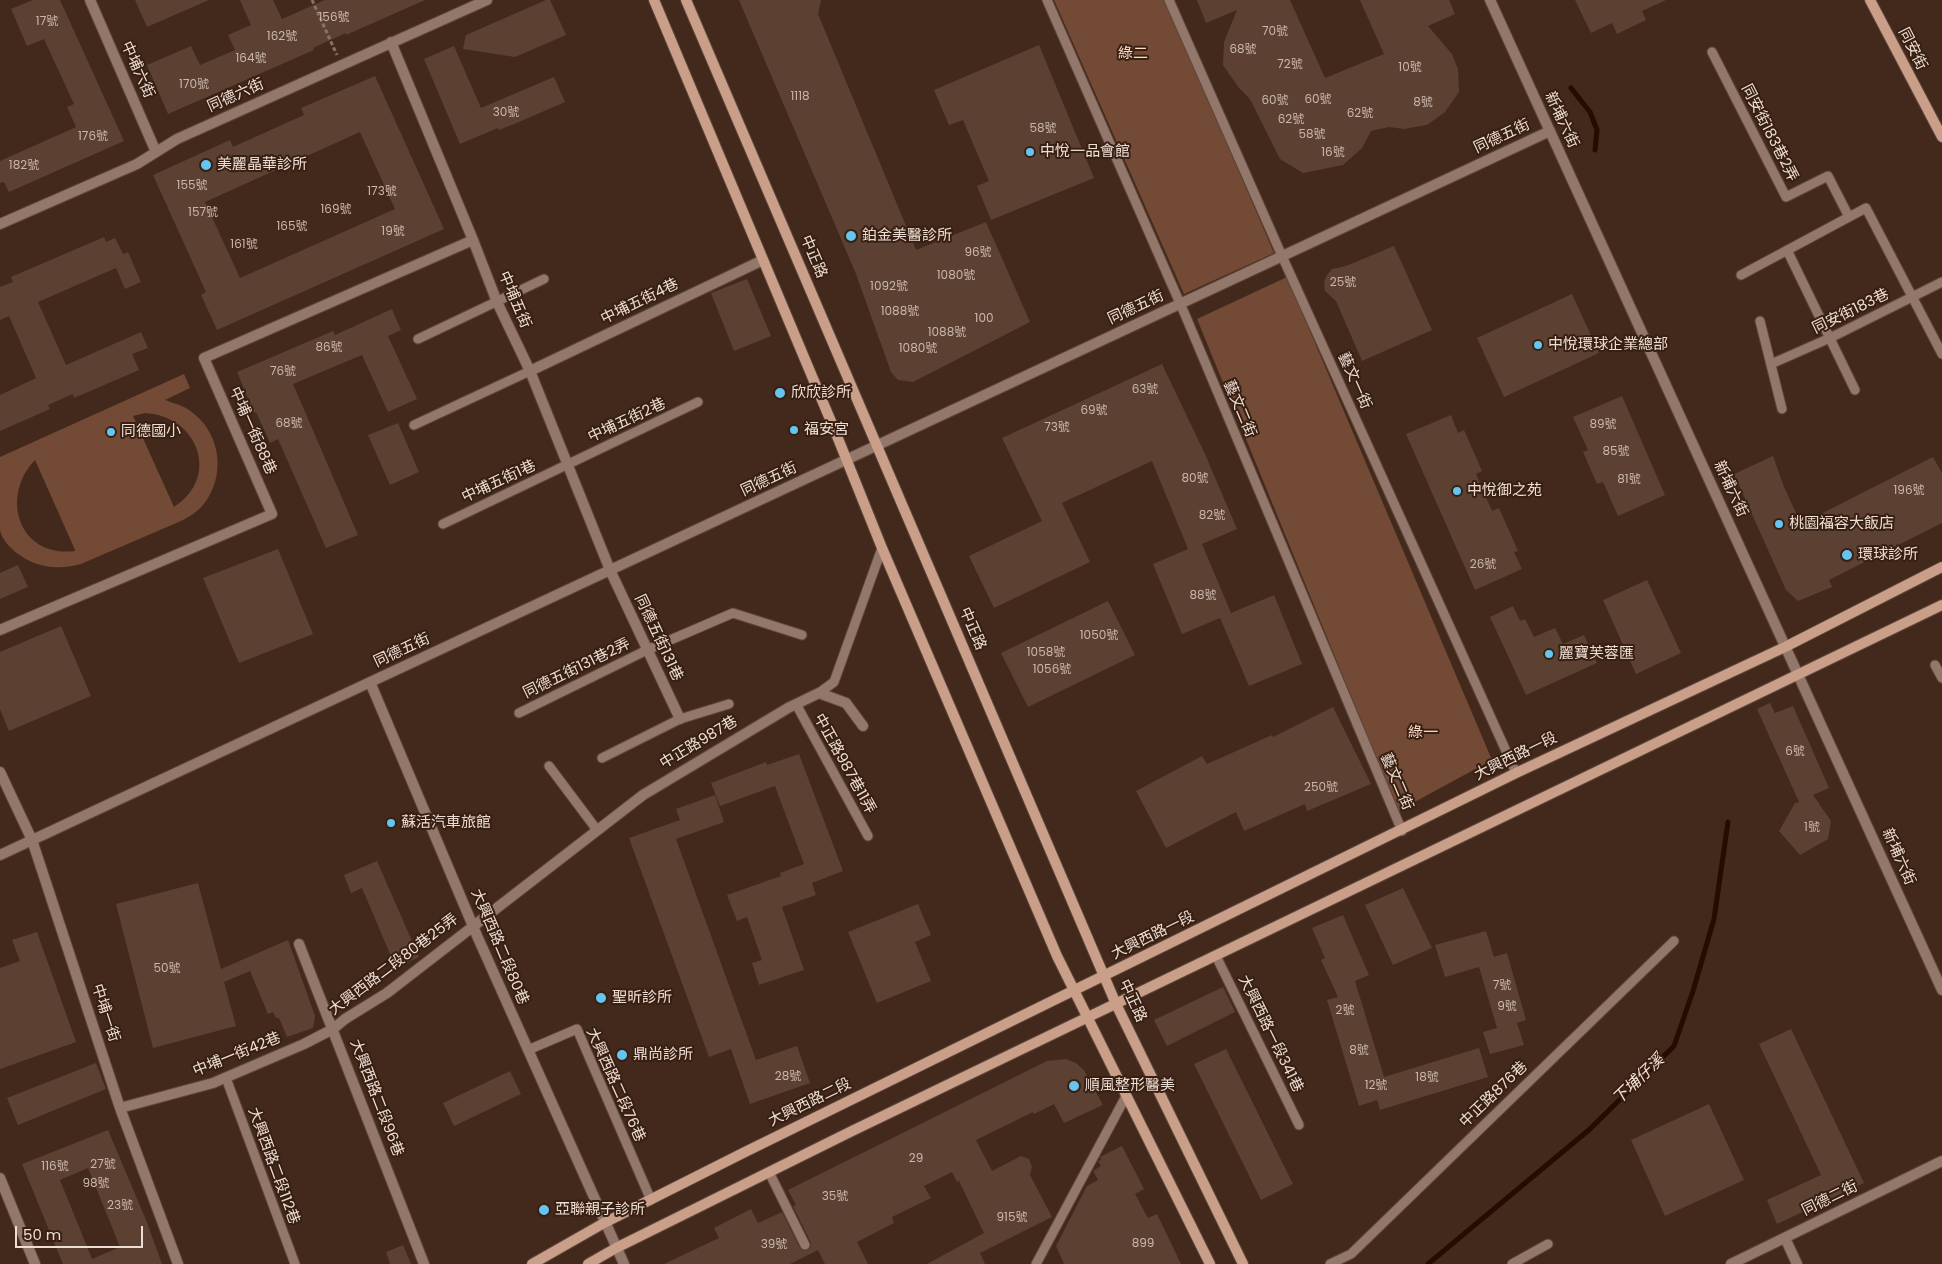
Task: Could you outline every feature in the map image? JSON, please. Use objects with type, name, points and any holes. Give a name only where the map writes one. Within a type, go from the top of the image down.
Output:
[{"type":"street","name":"中埔六街","points":[[90,0],[156,152]]},
{"type":"street","name":"同德六街","points":[[0,224],[137,164],[177,139],[487,0]]},
{"type":"street","points":[[654,0],[882,548],[1057,956],[1210,1264]]},
{"type":"street","name":"中正路","points":[[686,0],[1116,1004],[1243,1264]]},
{"type":"street","name":"新埔六街","points":[[1490,0],[1942,990]]},
{"type":"street","name":"同安街","points":[[1870,0],[1942,138]]},
{"type":"street","name":"中埔五街","points":[[391,42],[497,302],[530,371],[566,465],[610,570]]},
{"type":"street","name":"同德五街","points":[[0,855],[1550,131]]},
{"type":"street","name":"中埔一街88巷","points":[[0,630],[272,514],[204,358],[473,240]]},
{"type":"street","name":"中埔五街4巷","points":[[530,371],[763,260]]},
{"type":"street","name":"大興西路一段","points":[[1104,976],[1402,831],[1516,773],[1785,647],[1942,567]]},
{"type":"street","name":"同德五街131巷","points":[[610,570],[680,719]]},
{"type":"street","points":[[588,1264],[616,1248],[769,1172],[1942,605]]},
{"type":"street","name":"大興西路二段80巷","points":[[370,682],[473,925],[604,1223],[624,1264]]},
{"type":"street","points":[[819,693],[846,703],[863,726]]},
{"type":"street","name":"中正路987巷","points":[[473,925],[643,795],[796,704],[819,693]]},
{"type":"street","name":"中埔一街","points":[[0,772],[32,840],[120,1108],[178,1264]]},
{"type":"street","name":"大興西路二段80巷25弄","points":[[333,1029],[345,1019],[387,993],[473,925]]},
{"type":"street","name":"大興西路二段96巷","points":[[299,944],[424,1264]]},
{"type":"street","name":"大興西路二段","points":[[532,1264],[604,1223],[1104,976]]},
{"type":"street","name":"中埔一街42巷","points":[[120,1108],[213,1083],[304,1044],[333,1029]]},
{"type":"street","name":"同德二街","points":[[1731,1264],[1942,1161]]},
{"type":"street","points":[[0,1178],[35,1264]]},
{"type":"street","points":[[1785,1238],[1796,1264]]},
{"type":"lane","name":"藝文二街","points":[[1047,0],[1180,304],[1402,831]]},
{"type":"lane","name":"藝文一街","points":[[1169,0],[1282,256],[1516,773]]},
{"type":"lane","name":"同安街183巷2弄","points":[[1712,52],[1786,197],[1828,176],[1849,217]]},
{"type":"lane","points":[[1741,275],[1866,208],[1942,354]]},
{"type":"lane","points":[[1787,250],[1855,390]]},
{"type":"lane","points":[[418,339],[544,280]]},
{"type":"lane","name":"同安街183巷","points":[[1771,364],[1830,338],[1942,282]]},
{"type":"lane","points":[[1760,321],[1782,409]]},
{"type":"lane","points":[[414,425],[530,371]]},
{"type":"lane","name":"中埔五街2巷","points":[[566,465],[698,402]]},
{"type":"lane","name":"中埔五街1巷","points":[[444,524],[566,465]]},
{"type":"lane","name":"中正路987巷","points":[[819,693],[834,682],[882,548]]},
{"type":"lane","name":"同德五街131巷2弄","points":[[519,713],[647,650],[733,613],[802,635]]},
{"type":"lane","points":[[1935,665],[1942,678]]},
{"type":"lane","points":[[602,758],[680,719],[728,704]]},
{"type":"lane","name":"中正路987巷11弄","points":[[796,704],[868,836]]},
{"type":"lane","points":[[549,766],[597,830]]},
{"type":"lane","name":"中正路876巷","points":[[1330,1264],[1351,1254],[1674,941]]},
{"type":"lane","name":"大興西路一段341巷","points":[[1216,956],[1299,1124]]},
{"type":"lane","name":"大興西路二段76巷","points":[[528,1050],[577,1028],[651,1200]]},
{"type":"lane","name":"大興西路二段112巷","points":[[226,1078],[295,1264]]},
{"type":"lane","points":[[1041,1261],[1126,1096]]},
{"type":"lane","points":[[769,1172],[805,1245]]},
{"type":"lane","points":[[1512,1264],[1548,1244]]},
{"type":"path","points":[[312,0],[341,65]]},
{"type":"green space","name":"綠二","points":[[1054,0],[1165,0],[1274,253],[1184,294]]},
{"type":"green space","name":"綠一","points":[[1287,277],[1492,760],[1398,811],[1197,319]]},
{"type":"green space","points":[[184,374],[190,388],[165,400],[186,408],[200,419],[214,442],[218,468],[211,493],[201,508],[187,518],[81,564],[52,567],[34,563],[18,554],[1,535],[0,457]],"holes":[[[145,413],[163,417],[178,425],[190,436],[197,450],[199,465],[197,480],[188,494],[174,507],[133,416]],[[35,460],[75,550],[75,551],[55,551],[40,545],[28,535],[20,522],[17,506],[18,490],[24,475]]]},
{"type":"building","points":[[33,0],[60,0],[124,141],[9,192],[4,182],[0,183],[0,161],[76,127],[67,107],[74,104],[44,39],[27,46],[11,9]]},
{"type":"building","points":[[135,0],[209,0],[147,27]]},
{"type":"building","points":[[240,0],[273,0],[282,19],[325,0],[425,0],[346,35],[346,33],[313,48],[314,50],[168,114],[147,65],[191,46],[200,65],[235,50],[228,35],[251,25]]},
{"type":"building","points":[[546,0],[550,0],[566,35],[515,57],[463,49],[466,35]]},
{"type":"building","points":[[739,0],[821,0],[818,14],[916,250],[986,222],[1030,322],[913,382],[898,380],[891,372],[856,274]]},
{"type":"building","points":[[1197,0],[1290,0],[1325,78],[1384,54],[1360,0],[1449,0],[1455,14],[1428,26],[1452,54],[1458,69],[1459,92],[1445,112],[1427,125],[1404,129],[1389,127],[1371,131],[1362,148],[1343,165],[1303,173],[1280,159],[1250,99],[1239,88],[1223,65],[1224,42],[1237,10],[1206,23]]},
{"type":"building","points":[[1575,0],[1666,0],[1642,11],[1646,20],[1617,34],[1612,23],[1591,33]]},
{"type":"building","name":"中悅一品會館","points":[[1039,45],[1094,178],[991,220],[977,186],[989,181],[963,120],[949,125],[934,90]]},
{"type":"building","points":[[454,46],[481,108],[554,77],[565,102],[460,144],[424,59]]},
{"type":"building","points":[[375,76],[444,229],[217,330],[201,295],[206,292],[153,175],[230,140],[233,147],[304,115],[301,108]],"holes":[[[360,132],[395,209],[240,278],[205,202]]]},
{"type":"building","points":[[104,237],[106,242],[115,238],[123,254],[128,252],[141,282],[125,289],[116,268],[38,302],[66,365],[141,332],[148,348],[132,354],[139,370],[74,398],[73,394],[48,405],[50,409],[0,431],[0,395],[36,378],[9,316],[0,320],[0,287],[13,282],[11,277]]},
{"type":"building","points":[[1394,246],[1432,330],[1362,361],[1336,301],[1325,291],[1324,282],[1332,269],[1346,266]]},
{"type":"building","points":[[747,279],[771,336],[734,351],[711,293]]},
{"type":"building","name":"中悅環球企業總部","points":[[1572,294],[1599,353],[1504,397],[1477,338]]},
{"type":"building","points":[[392,309],[401,330],[388,336],[417,399],[388,412],[362,355],[293,384],[358,535],[326,548],[278,439],[270,443],[256,412],[254,413],[237,372],[333,331],[335,335]]},
{"type":"building","points":[[1162,364],[1205,454],[1237,529],[1202,544],[1231,613],[1274,595],[1302,664],[1249,686],[1220,618],[1182,634],[1153,564],[1188,549],[1152,461],[1062,503],[1090,562],[994,608],[969,556],[1042,521],[1002,438]]},
{"type":"building","points":[[1622,396],[1665,495],[1618,516],[1603,482],[1597,484],[1583,452],[1588,450],[1573,417]]},
{"type":"building","name":"中悅御之苑","points":[[1451,415],[1458,433],[1464,430],[1482,471],[1476,474],[1492,511],[1499,508],[1518,551],[1514,552],[1522,569],[1475,590],[1406,434]]},
{"type":"building","points":[[398,423],[419,472],[390,485],[368,435]]},
{"type":"building","points":[[1773,456],[1784,487],[1801,524],[1933,457],[1942,473],[1942,523],[1829,580],[1832,587],[1798,601],[1786,590],[1734,474]]},
{"type":"building","points":[[278,549],[313,634],[239,663],[203,578]]},
{"type":"building","points":[[18,565],[28,587],[0,599],[0,573]]},
{"type":"building","points":[[1647,580],[1681,653],[1636,674],[1603,600]]},
{"type":"building","points":[[1108,601],[1135,655],[1028,707],[1001,653]]},
{"type":"building","name":"麗寶芙蓉匯","points":[[1513,606],[1520,621],[1525,619],[1534,637],[1555,628],[1563,644],[1584,635],[1597,663],[1526,695],[1490,617]]},
{"type":"building","points":[[61,626],[91,696],[9,731],[0,709],[0,652]]},
{"type":"building","points":[[1770,703],[1775,713],[1793,706],[1829,788],[1813,795],[1831,821],[1828,839],[1800,855],[1779,831],[1795,803],[1799,802],[1757,709]]},
{"type":"building","points":[[1333,707],[1371,784],[1307,811],[1305,804],[1244,831],[1236,812],[1166,848],[1136,791],[1202,756],[1207,764],[1272,735],[1273,737]]},
{"type":"building","points":[[799,754],[843,871],[812,883],[816,895],[782,907],[804,970],[759,985],[752,963],[762,960],[747,917],[737,921],[727,895],[781,876],[780,873],[804,864],[775,786],[720,806],[711,783],[766,762],[767,765]]},
{"type":"building","points":[[715,795],[724,822],[676,839],[756,1060],[797,1046],[810,1083],[750,1104],[731,1049],[709,1057],[629,838],[680,820],[676,809]]},
{"type":"building","points":[[377,861],[419,957],[396,968],[362,888],[351,893],[344,875]]},
{"type":"building","points":[[198,883],[221,969],[288,940],[315,1016],[313,1028],[287,1037],[279,1018],[276,1018],[273,1012],[268,1014],[250,971],[224,982],[236,1026],[153,1048],[116,904]]},
{"type":"building","points":[[1403,888],[1432,948],[1393,965],[1365,905]]},
{"type":"building","points":[[918,904],[931,935],[915,942],[931,981],[877,1003],[848,932]]},
{"type":"building","points":[[1343,915],[1369,975],[1355,981],[1384,1077],[1479,1048],[1488,1077],[1380,1110],[1377,1100],[1359,1106],[1327,1000],[1338,997],[1321,960],[1325,958],[1312,928]]},
{"type":"building","points":[[1486,931],[1494,957],[1507,953],[1526,1020],[1517,1023],[1524,1045],[1490,1054],[1483,1032],[1497,1028],[1479,967],[1445,977],[1435,945]]},
{"type":"building","points":[[37,932],[76,1042],[0,1069],[0,968],[20,961],[12,940]]},
{"type":"building","points":[[1223,987],[1235,1012],[1167,1046],[1154,1020]]},
{"type":"building","points":[[1791,1029],[1864,1183],[1777,1224],[1767,1200],[1821,1175],[1759,1044]]},
{"type":"building","points":[[1226,1049],[1293,1184],[1261,1200],[1194,1064]]},
{"type":"building","points":[[1066,1059],[1076,1063],[1084,1070],[1103,1105],[1064,1123],[1054,1104],[1034,1114],[1033,1112],[976,1140],[992,1171],[1021,1156],[1029,1159],[1032,1167],[1030,1175],[1052,1217],[980,1253],[985,1264],[927,1264],[984,1233],[959,1181],[957,1182],[952,1172],[924,1186],[931,1198],[892,1217],[894,1223],[857,1242],[868,1264],[825,1264],[818,1250],[790,1264],[664,1264],[719,1238],[714,1228],[751,1209],[758,1223],[782,1212],[800,1248],[804,1251],[808,1250],[811,1243],[793,1206],[796,1205],[788,1190],[1047,1061]]},
{"type":"building","points":[[96,1063],[106,1089],[18,1125],[7,1098]]},
{"type":"building","points":[[510,1071],[521,1094],[454,1126],[443,1103]]},
{"type":"building","points":[[1709,1104],[1744,1180],[1665,1216],[1631,1140]]},
{"type":"building","points":[[108,1130],[146,1220],[162,1264],[63,1264],[22,1164]],"holes":[[[88,1168],[120,1247],[92,1259],[60,1180]]]},
{"type":"building","points":[[1122,1146],[1144,1189],[1135,1194],[1148,1218],[1157,1214],[1181,1264],[1064,1264],[1056,1246],[1087,1186],[1098,1180],[1093,1171],[1101,1166],[1098,1161],[1101,1160],[1100,1157]]},
{"type":"building","points":[[403,1245],[411,1264],[390,1264],[386,1252]]},
{"type":"waterway","name":"下埔仔溪","points":[[1571,88],[1590,112],[1597,130],[1595,150]]},
{"type":"waterway","name":"下埔仔溪","points":[[1428,1264],[1590,1129],[1674,1046],[1693,991],[1714,919],[1728,822]]},
{"type":"place","name":"中悅一品會館","points":[[1030,152]]},
{"type":"place","name":"美麗晶華診所","points":[[206,165]]},
{"type":"place","name":"鉑金美醫診所","points":[[851,236]]},
{"type":"place","name":"中悅環球企業總部","points":[[1538,345]]},
{"type":"place","name":"欣欣診所","points":[[780,393]]},
{"type":"place","name":"福安宮","points":[[794,430]]},
{"type":"place","name":"同德國小","points":[[111,432]]},
{"type":"place","name":"中悅御之苑","points":[[1457,491]]},
{"type":"place","name":"桃園福容大飯店","points":[[1779,524]]},
{"type":"place","name":"環球診所","points":[[1847,555]]},
{"type":"place","name":"麗寶芙蓉匯","points":[[1549,654]]},
{"type":"place","name":"蘇活汽車旅館","points":[[391,823]]},
{"type":"place","name":"聖昕診所","points":[[601,998]]},
{"type":"place","name":"鼎尚診所","points":[[622,1055]]},
{"type":"place","name":"順風整形醫美","points":[[1074,1086]]},
{"type":"place","name":"亞聯親子診所","points":[[544,1210]]}]
